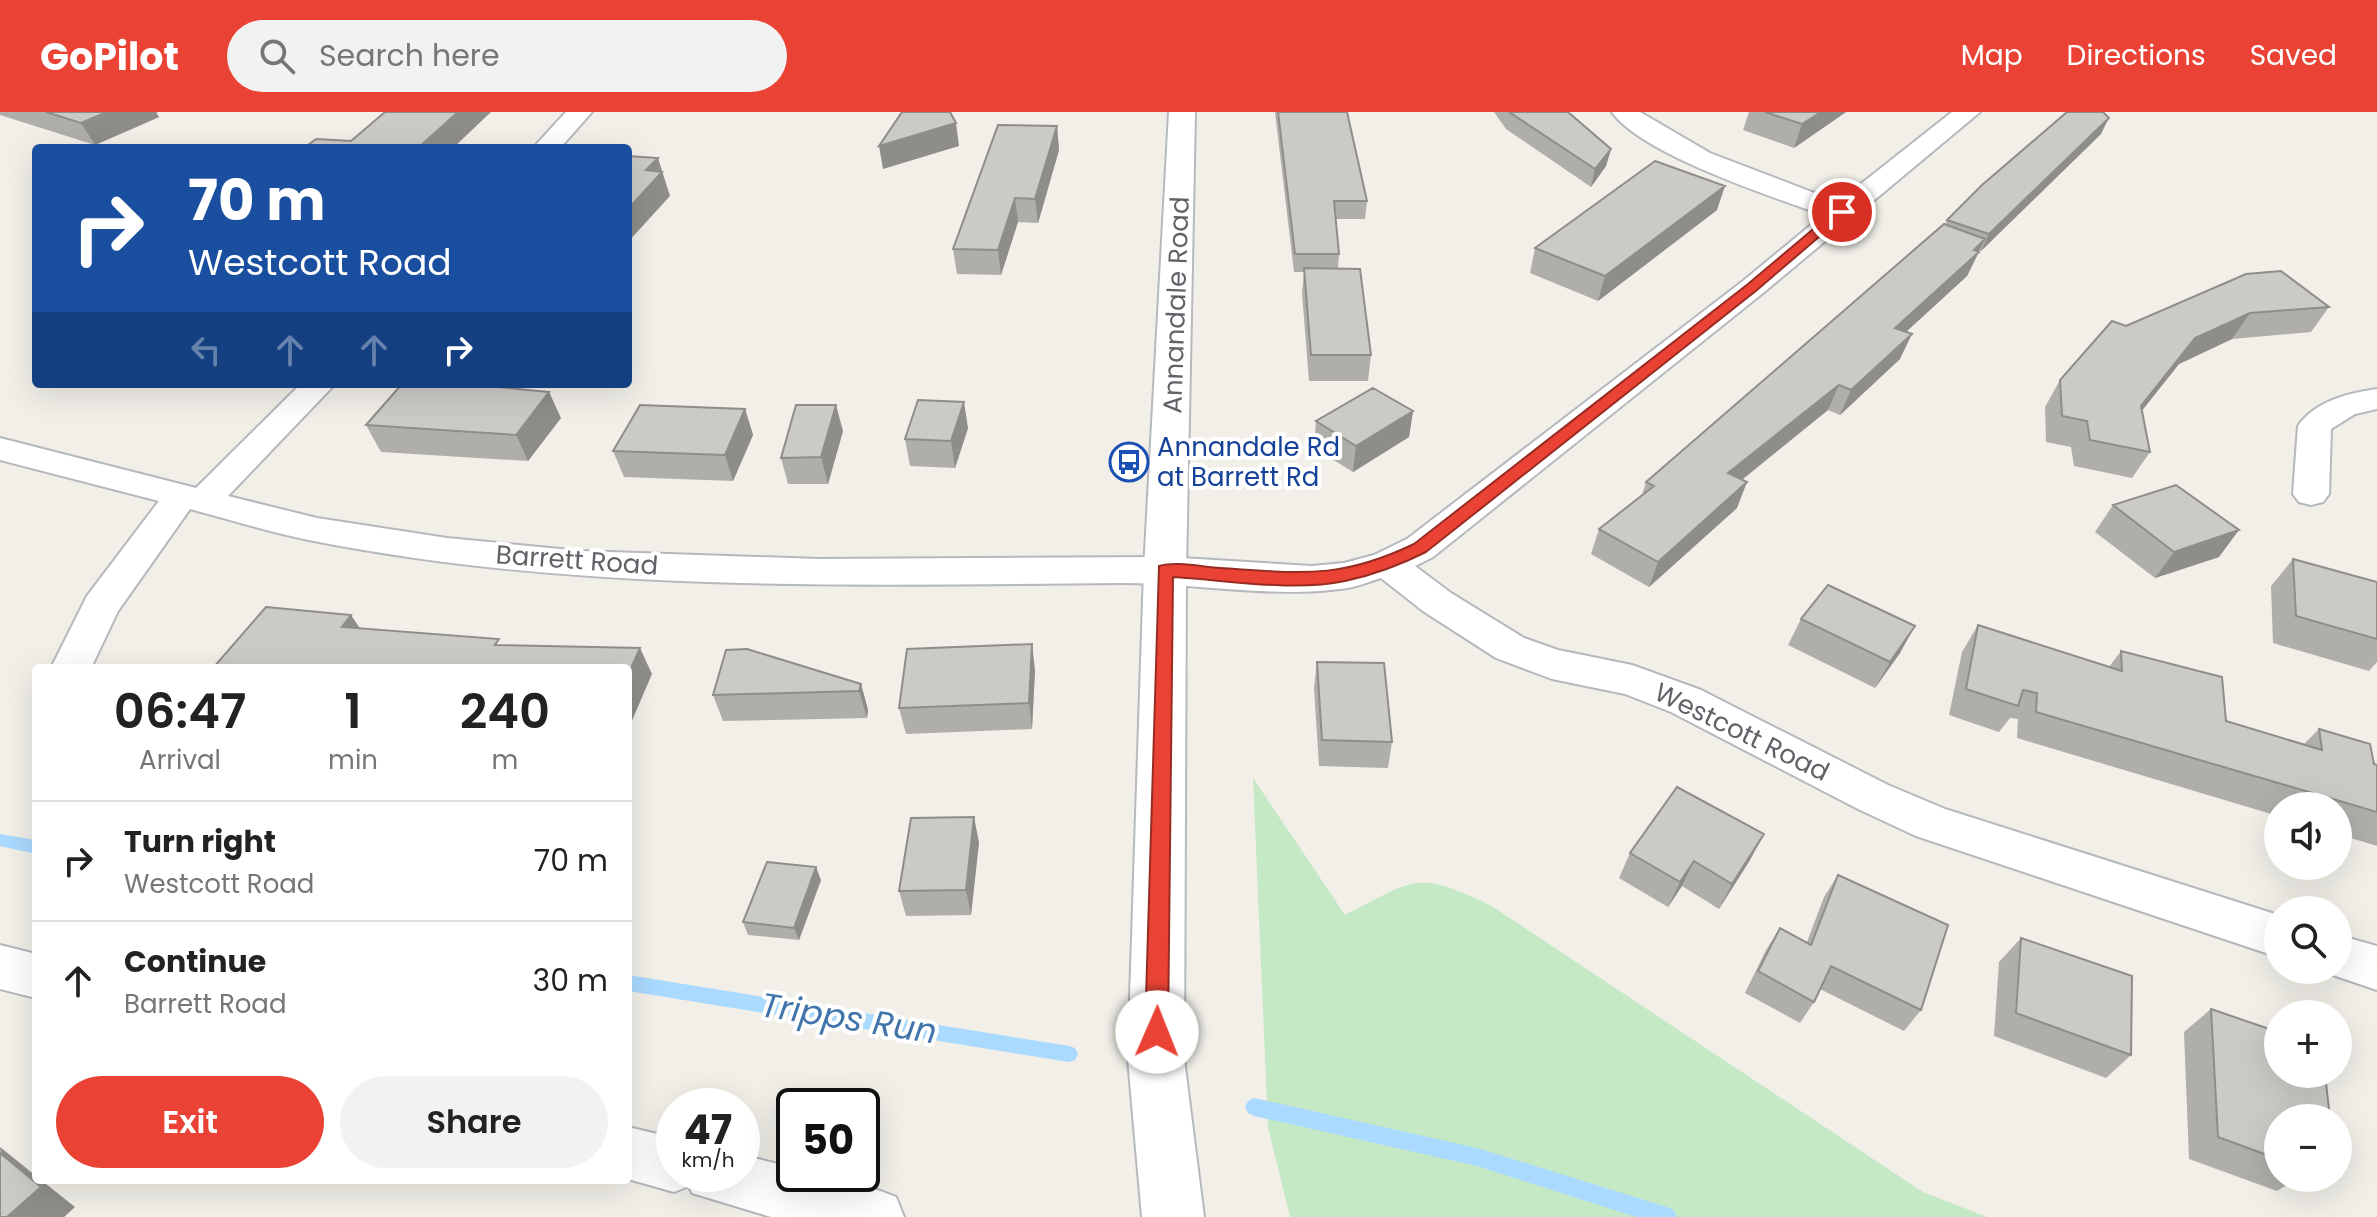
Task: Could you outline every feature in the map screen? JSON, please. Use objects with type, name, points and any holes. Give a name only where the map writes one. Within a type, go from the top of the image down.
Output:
[{"type":"main road","name":"Annandale Road","points":[[1173,1217],[1156,1059],[1165,570],[1182,112]]},
{"type":"street","points":[[550,144],[580,112]]},
{"type":"street","points":[[1624,112],[1660,137],[1705,160],[1842,212]]},
{"type":"street","points":[[1165,570],[1312,579],[1344,576],[1387,564],[1420,548],[1753,287],[1931,138],[1968,112]]},
{"type":"street","points":[[73,664],[101,606],[193,497],[315,388]]},
{"type":"street","points":[[2311,494],[2315,426],[2332,411],[2359,401],[2377,399]]},
{"type":"street","name":"Barrett Road","points":[[0,449],[317,530],[447,550],[581,564],[819,572],[1165,570]]},
{"type":"street","name":"Westcott Road","points":[[1387,564],[1437,602],[1510,648],[1552,664],[1632,680],[1686,701],[1873,797],[1932,823],[2264,931]]},
{"type":"street","points":[[2352,960],[2377,968]]},
{"type":"street","points":[[0,967],[32,975]]},
{"type":"street","points":[[632,1154],[656,1160]]},
{"type":"street","points":[[760,1187],[876,1217]]},
{"type":"green space","points":[[1253,778],[1345,915],[1415,883],[1445,886],[1490,905],[1923,1192],[1987,1217],[1290,1217],[1268,1127]]},
{"type":"building","points":[[46,112],[107,112],[81,123]]},
{"type":"building","points":[[385,112],[458,112],[422,144],[309,144],[316,139],[351,141]]},
{"type":"building","points":[[902,112],[950,112],[956,123],[879,146]]},
{"type":"building","points":[[1278,112],[1347,112],[1367,201],[1334,201],[1339,254],[1295,254]]},
{"type":"building","points":[[1509,112],[1568,112],[1611,149],[1595,169]]},
{"type":"building","points":[[1765,112],[1821,112],[1802,124]]},
{"type":"building","points":[[2067,112],[2103,112],[2109,118],[1989,234],[1947,220],[1982,185]]},
{"type":"building","points":[[998,125],[1057,126],[1035,199],[1015,198],[998,250],[953,249]]},
{"type":"building","points":[[632,156],[658,158],[646,170],[662,172],[632,205]]},
{"type":"building","points":[[1655,161],[1725,186],[1605,276],[1535,248]]},
{"type":"building","points":[[1944,224],[1985,239],[1974,250],[1979,252],[1895,328],[1912,334],[1851,390],[1839,385],[1728,473],[1747,482],[1658,562],[1599,529],[1654,486],[1646,482]]},
{"type":"building","points":[[1304,268],[1360,269],[1371,355],[1311,355]]},
{"type":"building","points":[[2281,271],[2329,307],[2250,313],[2195,338],[2141,406],[2150,452],[2090,440],[2087,421],[2062,416],[2060,380],[2112,321],[2126,326],[2246,274]]},
{"type":"building","points":[[398,388],[508,388],[549,392],[516,435],[366,425]]},
{"type":"building","points":[[1373,388],[1413,411],[1356,446],[1316,421]]},
{"type":"building","points":[[918,400],[964,402],[951,441],[905,439]]},
{"type":"building","points":[[640,405],[745,409],[725,455],[613,451]]},
{"type":"building","points":[[796,405],[836,405],[821,457],[781,458]]},
{"type":"building","points":[[2176,485],[2239,530],[2174,552],[2113,505]]},
{"type":"building","points":[[2293,559],[2377,582],[2377,639],[2296,616]]},
{"type":"building","points":[[1828,585],[1915,626],[1890,662],[1801,619]]},
{"type":"building","points":[[266,607],[351,615],[342,627],[499,639],[495,645],[640,648],[632,666],[216,664]]},
{"type":"building","points":[[1978,625],[2122,671],[2121,651],[2222,677],[2226,721],[2322,750],[2319,729],[2370,744],[2374,764],[2377,765],[2377,812],[2352,805],[2352,792],[2309,792],[2036,712],[2037,693],[2023,690],[2018,706],[1966,689]]},
{"type":"building","points":[[1032,644],[1029,703],[899,708],[907,649]]},
{"type":"building","points":[[747,649],[861,684],[859,691],[713,695],[726,650]]},
{"type":"building","points":[[1317,662],[1384,663],[1392,742],[1322,740]]},
{"type":"building","points":[[1677,787],[1764,834],[1732,884],[1694,861],[1680,882],[1630,853]]},
{"type":"building","points":[[974,817],[966,890],[899,891],[911,818]]},
{"type":"building","points":[[767,862],[816,867],[794,928],[743,922]]},
{"type":"building","points":[[1838,875],[1948,925],[1921,1010],[1831,966],[1814,1002],[1758,971],[1780,928],[1811,945]]},
{"type":"building","points":[[2021,938],[2132,976],[2131,1055],[2016,1013]]},
{"type":"building","points":[[2211,1009],[2264,1027],[2264,1088],[2327,1088],[2328,1104],[2264,1104],[2264,1154],[2218,1137]]},
{"type":"building","points":[[0,1153],[32,1180],[32,1184],[41,1187],[7,1217],[0,1217]]},
{"type":"waterway","name":"Tripps Run","points":[[0,840],[32,846]]},
{"type":"waterway","name":"Tripps Run","points":[[632,984],[1069,1054]]},
{"type":"waterway","name":"Tripps Run","points":[[1254,1107],[1477,1157],[1667,1217]]},
{"type":"place","name":"Annandale Rd at Barrett Rd","points":[[1129,462]]},
{"type":"route","points":[[1157,1032],[1165,570],[1312,579],[1344,576],[1387,564],[1420,548],[1753,287],[1842,212]]}]
